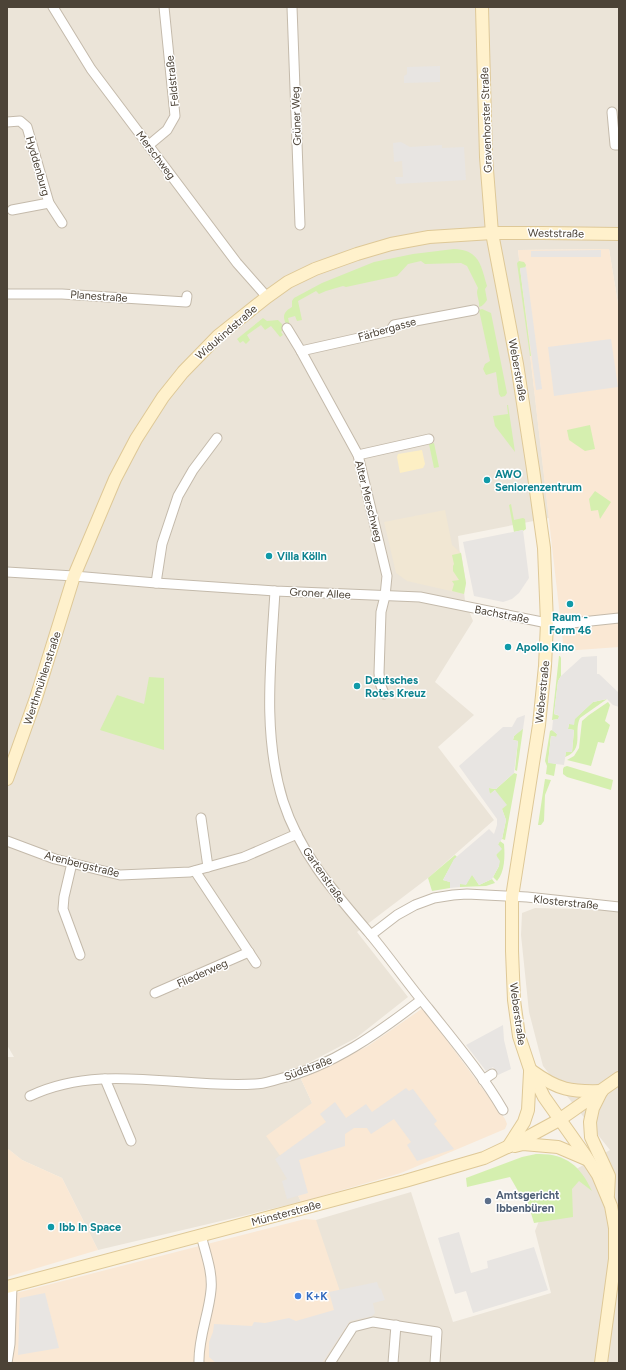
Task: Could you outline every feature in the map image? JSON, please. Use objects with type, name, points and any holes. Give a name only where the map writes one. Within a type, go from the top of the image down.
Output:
[{"type":"main road","name":"Gravenhorster Straße","points":[[482,7],[486,157],[492,233]]},
{"type":"main road","name":"Weststraße","points":[[492,233],[619,234]]},
{"type":"main road","name":"Widukindstraße","points":[[74,576],[115,479],[136,439],[163,397],[183,372],[203,350],[231,324],[288,282],[315,269],[357,254],[384,246],[429,237],[492,233]]},
{"type":"main road","name":"Weberstraße","points":[[492,233],[517,364],[533,469],[544,548],[547,623],[545,666],[539,725],[512,897],[514,1000],[519,1036],[530,1069],[544,1097],[598,1175],[608,1196]]},
{"type":"main road","name":"Werthmühlenstraße","points":[[7,779],[36,698],[74,576]]},
{"type":"main road","points":[[530,1069],[542,1079],[564,1089],[577,1091],[602,1091],[593,1108],[590,1122],[591,1137],[609,1176],[608,1196],[615,1228],[616,1283],[601,1363]]},
{"type":"main road","points":[[507,1148],[524,1122],[528,1110],[530,1069]]},
{"type":"main road","name":"Münsterstraße","points":[[10,1286],[411,1180],[484,1158],[507,1148],[559,1120],[619,1078]]},
{"type":"main road","points":[[507,1148],[523,1144],[550,1146],[565,1149],[587,1159]]},
{"type":"street","name":"Merschweg","points":[[53,7],[90,69],[237,263],[266,297]]},
{"type":"street","name":"Feldstraße","points":[[149,145],[167,130],[175,116],[164,7]]},
{"type":"street","name":"Grüner Weg","points":[[292,7],[300,226]]},
{"type":"street","points":[[612,112],[614,145],[619,145]]},
{"type":"street","name":"Hyddenburg","points":[[7,122],[20,121],[27,127],[49,203],[62,222]]},
{"type":"street","name":"Hyddenburg","points":[[12,210],[49,203]]},
{"type":"street","name":"Planestraße","points":[[7,294],[62,294],[186,302],[187,296]]},
{"type":"street","name":"Färbergasse","points":[[301,350],[390,331],[394,325],[474,310]]},
{"type":"street","name":"Alter Merschweg","points":[[287,328],[301,350],[358,455],[387,576],[385,596]]},
{"type":"street","points":[[156,584],[162,544],[178,496],[193,470],[217,438]]},
{"type":"street","points":[[358,455],[429,439]]},
{"type":"street","name":"Groner Allee","points":[[7,567],[17,573]]},
{"type":"street","name":"Groner Allee","points":[[7,572],[74,576],[156,584],[385,596]]},
{"type":"street","name":"Gartenstraße","points":[[275,591],[270,678],[270,718],[277,777],[289,819],[309,857],[329,886],[422,1000],[483,1080],[503,1110]]},
{"type":"street","points":[[384,694],[380,683],[379,673],[381,612],[385,596]]},
{"type":"street","name":"Bachstraße","points":[[385,596],[420,597],[547,623],[572,623],[619,618]]},
{"type":"street","points":[[201,818],[208,867]]},
{"type":"street","name":"Arenbergstraße","points":[[7,841],[56,859],[120,875],[195,871],[244,857],[297,834]]},
{"type":"street","points":[[72,863],[64,897],[63,909],[80,955]]},
{"type":"street","points":[[195,871],[256,963]]},
{"type":"street","name":"Klosterstraße","points":[[371,936],[397,915],[415,905],[434,898],[467,894],[558,900],[619,907]]},
{"type":"street","name":"Fliederweg","points":[[155,994],[249,952]]},
{"type":"street","name":"Südstraße","points":[[30,1096],[60,1085],[90,1080],[145,1079],[208,1084],[256,1084],[296,1075],[337,1056],[364,1041],[382,1030],[422,1000]]},
{"type":"street","points":[[483,1080],[492,1074]]},
{"type":"street","points":[[105,1079],[131,1140]]},
{"type":"street","points":[[200,1363],[202,1335],[211,1288],[210,1273],[201,1235]]},
{"type":"street","points":[[7,1363],[10,1337],[10,1286]]},
{"type":"street","points":[[330,1363],[353,1327],[373,1322],[437,1332],[435,1363]]},
{"type":"street","points":[[393,1363],[396,1325]]},
{"type":"shaded area","points":[[7,7],[619,7],[619,310],[609,249],[518,250],[549,518],[458,536],[465,601],[473,621],[435,682],[474,715],[438,747],[494,820],[428,878],[357,932],[408,997],[356,1038],[295,1070],[301,1079],[312,1103],[281,1157],[301,1202],[98,1250],[62,1178],[22,1160],[7,1148],[7,1057],[14,1057],[7,1045]]},
{"type":"shaded area","points":[[440,66],[440,82],[404,83],[404,76],[407,74],[407,67]]},
{"type":"shaded area","points":[[401,142],[410,147],[442,145],[442,148],[464,147],[466,180],[396,184],[395,177],[403,177],[402,161],[394,162],[393,143]]},
{"type":"shaded area","points":[[609,249],[619,310],[619,647],[564,651],[518,250]]},
{"type":"shaded area","points":[[601,250],[601,257],[531,257],[531,251]]},
{"type":"shaded area","points":[[526,267],[542,389],[536,390],[520,268]]},
{"type":"shaded area","points":[[611,339],[618,387],[554,396],[548,347]]},
{"type":"shaded area","points":[[445,510],[452,545],[461,553],[466,583],[464,594],[407,581],[396,573],[384,522]]},
{"type":"shaded area","points":[[523,530],[529,578],[519,593],[512,599],[503,602],[474,596],[463,542]]},
{"type":"shaded area","points":[[597,656],[597,674],[599,674],[619,693],[619,707],[613,705],[607,699],[593,702],[575,719],[574,725],[569,724],[568,729],[574,730],[572,752],[566,752],[564,765],[548,763],[551,736],[556,737],[557,734],[552,730],[553,720],[558,719],[559,716],[554,714],[558,681],[561,676],[582,657]]},
{"type":"shaded area","points":[[525,715],[523,729],[514,736],[513,740],[518,741],[514,773],[496,789],[489,788],[490,794],[495,790],[507,805],[502,809],[506,820],[502,839],[498,844],[502,849],[496,855],[500,861],[499,866],[492,879],[479,885],[472,875],[466,885],[460,884],[460,887],[450,888],[450,882],[443,880],[454,859],[489,829],[494,834],[497,825],[497,819],[459,766],[503,727],[512,727],[517,718]]},
{"type":"shaded area","points":[[535,908],[619,910],[619,1363],[322,1363],[316,1220],[411,1192],[453,1322],[551,1293],[535,1231],[555,1181],[610,1150],[543,1066],[529,1012],[521,935],[522,913]]},
{"type":"shaded area","points":[[423,1008],[505,1119],[507,1124],[505,1129],[401,1173],[301,1202],[281,1157],[266,1136],[312,1103],[301,1079],[368,1046]]},
{"type":"shaded area","points":[[503,1025],[504,1040],[511,1069],[498,1075],[493,1067],[486,1071],[466,1045]]},
{"type":"shaded area","points":[[406,1088],[409,1091],[413,1089],[437,1121],[434,1124],[454,1149],[417,1161],[407,1145],[411,1142],[394,1119],[371,1134],[367,1128],[354,1128],[345,1134],[345,1146],[299,1160],[308,1193],[287,1199],[282,1181],[287,1179],[275,1159],[326,1122],[320,1114],[335,1102],[346,1118],[366,1104],[372,1112]]},
{"type":"shaded area","points":[[7,1148],[22,1160],[62,1178],[98,1250],[7,1277]]},
{"type":"shaded area","points":[[305,1219],[316,1220],[350,1321],[322,1363],[11,1363],[16,1293]]},
{"type":"shaded area","points":[[459,1232],[471,1273],[488,1268],[487,1261],[534,1247],[548,1290],[473,1313],[466,1291],[455,1294],[438,1238]]},
{"type":"shaded area","points":[[377,1282],[385,1300],[373,1303],[375,1313],[372,1316],[350,1321],[322,1363],[216,1363],[209,1357],[209,1342],[214,1324],[252,1326],[254,1322],[265,1323],[289,1318],[296,1321],[334,1310],[329,1292]]},
{"type":"shaded area","points":[[45,1293],[59,1348],[18,1355],[20,1298]]},
{"type":"green space","points":[[454,249],[469,252],[478,260],[481,266],[487,286],[485,289],[487,300],[480,307],[477,295],[478,288],[467,266],[461,263],[425,264],[421,261],[408,264],[397,276],[346,287],[343,286],[319,294],[316,291],[298,301],[302,320],[297,321],[295,316],[288,318],[290,326],[287,326],[285,323],[284,315],[292,307],[292,301],[294,298],[322,283],[374,262],[413,254]]},
{"type":"green space","points":[[519,261],[524,262],[526,265],[525,268],[520,269],[531,356],[517,263]]},
{"type":"green space","points":[[482,309],[491,313],[507,393],[505,396],[501,397],[499,394],[496,372],[486,375],[483,369],[485,364],[490,361],[479,310]]},
{"type":"green space","points":[[263,318],[267,321],[278,320],[282,324],[283,330],[281,332],[283,335],[280,337],[271,326],[265,330],[261,325],[247,335],[250,340],[246,344],[243,341],[240,343],[237,339]]},
{"type":"green space","points":[[507,405],[515,452],[495,426],[493,416],[508,414]]},
{"type":"green space","points":[[590,425],[595,449],[585,451],[569,440],[567,430]]},
{"type":"green space","points":[[434,443],[439,467],[434,468],[429,444]]},
{"type":"green space","points":[[595,491],[611,502],[600,519],[598,510],[591,511],[589,499]]},
{"type":"green space","points":[[511,504],[514,520],[525,519],[526,529],[523,531],[514,532],[509,505]]},
{"type":"green space","points":[[461,553],[466,583],[464,594],[452,591],[454,584],[452,581],[459,580],[453,571],[454,564],[452,555]]},
{"type":"green space","points":[[559,656],[561,658],[561,676],[558,681],[554,714],[560,716],[558,719],[552,720]]},
{"type":"green space","points":[[149,677],[164,678],[164,750],[100,730],[117,695],[144,704]]},
{"type":"green space","points":[[607,699],[580,718],[578,724],[577,745],[571,754],[565,757],[566,752],[572,752],[574,730],[568,729],[569,724],[593,702]]},
{"type":"green space","points":[[608,702],[610,705],[605,721],[610,725],[604,743],[598,742],[591,766],[567,760],[574,756],[579,748],[582,721]]},
{"type":"green space","points":[[521,729],[523,729],[517,771],[515,770],[518,741],[513,740],[514,736]]},
{"type":"green space","points":[[552,730],[557,734],[557,737],[551,736],[548,762],[556,764],[554,776],[546,774],[547,766],[545,761],[550,731]]},
{"type":"green space","points":[[567,766],[613,780],[611,790],[567,777],[563,774],[563,769]]},
{"type":"green space","points":[[514,773],[517,774],[505,840],[502,839],[506,820],[495,790],[490,794],[488,790],[489,788],[496,789]]},
{"type":"green space","points":[[545,779],[551,780],[545,795],[544,821],[541,825],[538,825]]},
{"type":"green space","points":[[500,841],[504,844],[504,859],[502,873],[497,881],[493,877],[499,866],[496,853]]},
{"type":"green space","points":[[455,855],[457,857],[443,880],[450,882],[450,888],[432,891],[428,878]]},
{"type":"green space","points":[[472,874],[479,885],[492,879],[495,883],[486,886],[460,887],[460,883],[466,884]]},
{"type":"green space","points":[[536,1154],[546,1154],[563,1158],[577,1168],[587,1182],[592,1191],[579,1181],[572,1189],[573,1217],[534,1223],[526,1197],[521,1196],[510,1177],[467,1187],[466,1178],[522,1157]]},
{"type":"sand","points":[[422,450],[425,464],[423,468],[400,473],[397,457],[398,454]]},
{"type":"place","name":"AWO Seniorenzentrum","points":[[487,480]]},
{"type":"place","name":"Villa Kölln","points":[[269,556]]},
{"type":"place","name":"Raum - Form 46","points":[[570,604]]},
{"type":"place","name":"Apollo Kino","points":[[508,647]]},
{"type":"place","name":"Deutsches Rotes Kreuz","points":[[357,686]]},
{"type":"place","name":"Amtsgericht Ibbenbüren","points":[[488,1201]]},
{"type":"place","name":"Ibb In Space","points":[[51,1227]]},
{"type":"place","name":"K+K","points":[[298,1296]]}]
